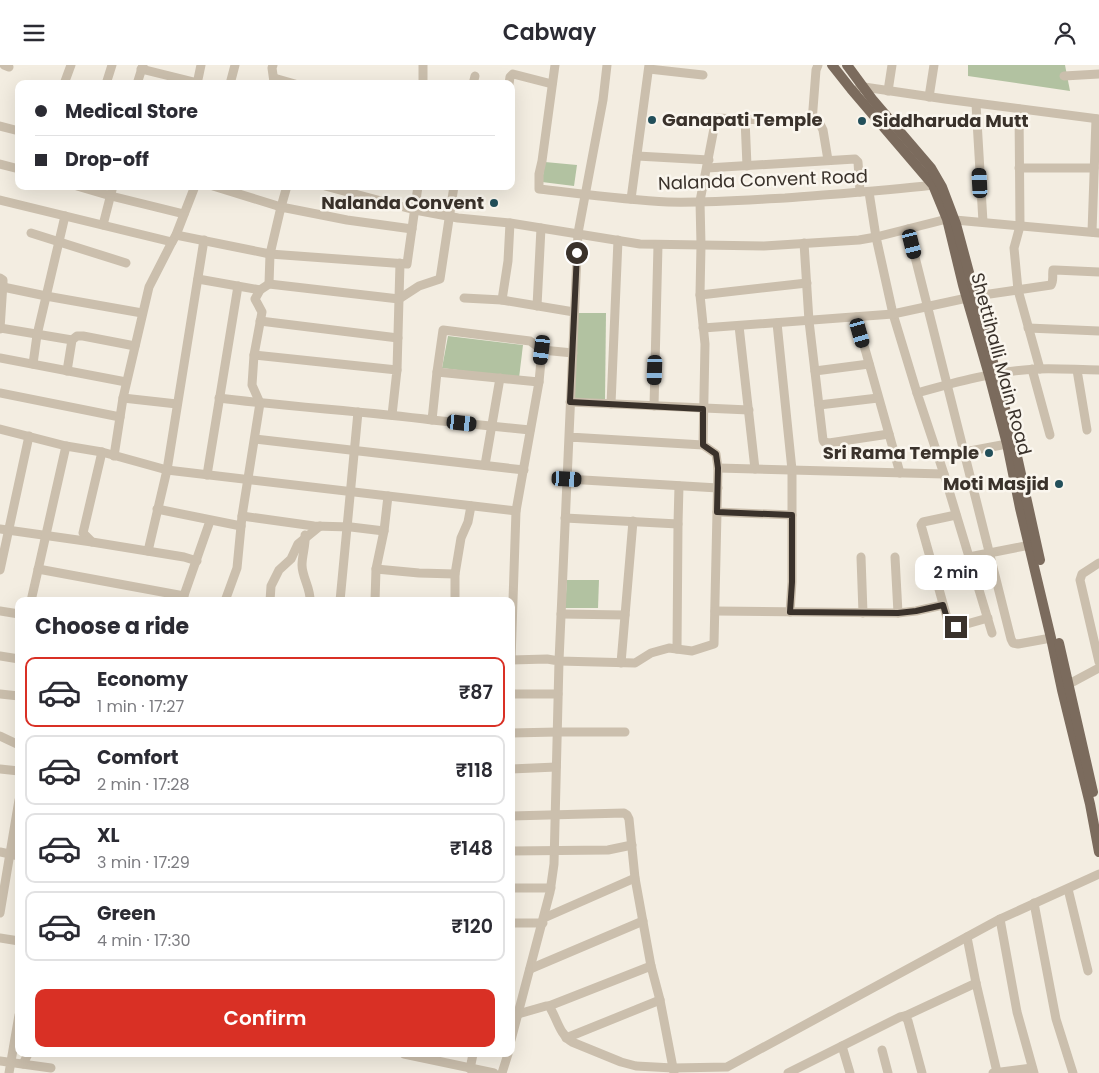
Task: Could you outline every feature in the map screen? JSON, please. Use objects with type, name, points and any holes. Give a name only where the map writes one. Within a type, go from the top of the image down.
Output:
[{"type":"main road","name":"Shettihalli Main Road","points":[[832,65],[936,184]]},
{"type":"main road","name":"Shettihalli Main Road","points":[[847,65],[931,168],[951,220],[1017,456],[1095,803],[1099,852]]},
{"type":"main road","name":"Shettihalli Main Road","points":[[993,374],[1018,499],[1062,690],[1099,817]]},
{"type":"street","points":[[65,80],[71,65]]},
{"type":"street","points":[[107,80],[112,65]]},
{"type":"street","points":[[198,80],[201,65]]},
{"type":"street","points":[[231,80],[235,65]]},
{"type":"street","points":[[273,65],[274,80]]},
{"type":"street","points":[[422,80],[423,65]]},
{"type":"street","name":"Nalanda Convent Road","points":[[555,65],[539,189],[668,202],[735,201],[864,192],[936,184]]},
{"type":"street","points":[[515,1025],[544,920],[554,864],[559,661],[578,233],[603,100],[607,65]]},
{"type":"street","points":[[812,122],[818,65]]},
{"type":"street","points":[[888,91],[892,65]]},
{"type":"street","points":[[929,97],[934,65]]},
{"type":"street","points":[[1078,65],[1078,75]]},
{"type":"street","points":[[138,80],[142,67],[188,80]]},
{"type":"street","points":[[631,199],[649,67],[703,75]]},
{"type":"street","points":[[510,80],[513,74],[552,84]]},
{"type":"street","points":[[1064,76],[1099,74]]},
{"type":"street","points":[[341,190],[415,210],[458,218],[510,223],[640,244],[764,246],[859,239],[951,220],[1095,232],[1094,169],[1098,119],[976,104],[864,87],[851,89]]},
{"type":"street","points":[[976,104],[983,222]]},
{"type":"street","points":[[1019,109],[1020,226],[1014,248],[1018,291],[1028,328],[1050,435]]},
{"type":"street","points":[[703,445],[705,344],[700,295],[700,201],[716,118],[812,122],[820,125],[823,130],[828,160]]},
{"type":"street","points":[[746,119],[747,166]]},
{"type":"street","points":[[0,125],[15,130]]},
{"type":"street","points":[[637,156],[708,164],[747,166],[856,159],[893,314],[944,473],[992,633]]},
{"type":"street","points":[[0,164],[15,168]]},
{"type":"street","points":[[1019,168],[1094,169]]},
{"type":"street","points":[[91,190],[184,214]]},
{"type":"street","points":[[104,225],[112,190]]},
{"type":"street","points":[[114,456],[126,382],[149,287],[174,238],[193,190]]},
{"type":"street","points":[[225,190],[281,207],[347,220],[412,229]]},
{"type":"street","points":[[269,283],[270,254],[286,190]]},
{"type":"street","points":[[0,200],[104,225],[270,254],[407,264],[418,190]]},
{"type":"street","points":[[226,597],[236,568],[242,516],[260,403],[252,385],[254,355],[262,312],[255,299],[260,289],[269,283],[399,299],[419,286],[440,279],[453,190]]},
{"type":"street","points":[[33,364],[37,335],[65,216]]},
{"type":"street","points":[[502,300],[508,261],[510,223]]},
{"type":"street","points":[[537,306],[541,228]]},
{"type":"street","points":[[908,229],[1011,639],[1013,643],[1018,644],[1051,638]]},
{"type":"street","points":[[31,233],[126,263]]},
{"type":"street","points":[[611,404],[618,240]]},
{"type":"street","points":[[148,551],[167,470],[204,241]]},
{"type":"street","points":[[804,243],[815,371],[824,442],[829,443],[889,434]]},
{"type":"street","points":[[654,406],[658,245]]},
{"type":"street","points":[[392,415],[397,370],[400,263]]},
{"type":"street","points":[[703,328],[893,314],[971,297],[1051,285],[1053,270],[1099,272]]},
{"type":"street","points":[[198,279],[260,289]]},
{"type":"street","points":[[72,340],[0,329],[2,283],[46,296],[142,313]]},
{"type":"street","points":[[700,295],[807,283]]},
{"type":"street","points":[[207,475],[238,286]]},
{"type":"street","points":[[464,298],[502,300],[574,312]]},
{"type":"street","points":[[856,317],[900,473]]},
{"type":"street","points":[[260,321],[398,338]]},
{"type":"street","points":[[777,323],[792,470],[792,582],[790,612]]},
{"type":"street","points":[[739,326],[755,469]]},
{"type":"street","points":[[1028,328],[1099,331]]},
{"type":"street","points":[[432,420],[436,371],[443,330],[530,341],[542,350],[572,353]]},
{"type":"street","points":[[67,371],[72,340],[77,336],[135,345]]},
{"type":"street","points":[[513,597],[516,511],[542,350]]},
{"type":"street","points":[[254,355],[397,370]]},
{"type":"street","points":[[0,358],[126,382]]},
{"type":"street","points":[[815,371],[869,364]]},
{"type":"street","points":[[917,393],[993,374],[1036,369],[1099,370]]},
{"type":"street","points":[[1076,369],[1087,430]]},
{"type":"street","points":[[436,371],[538,382]]},
{"type":"street","points":[[486,465],[500,378]]},
{"type":"street","points":[[0,393],[120,417]]},
{"type":"street","points":[[123,397],[177,404]]},
{"type":"street","points":[[819,405],[878,397]]},
{"type":"street","points":[[220,398],[530,430]]},
{"type":"street","points":[[570,402],[749,410]]},
{"type":"street","points":[[340,597],[358,412]]},
{"type":"street","points":[[0,429],[66,446],[102,452],[167,470],[516,511]]},
{"type":"street","points":[[0,570],[4,529],[28,436]]},
{"type":"street","points":[[515,660],[547,659],[635,663],[651,653],[668,649],[692,651],[714,644],[718,488],[716,454],[703,445],[569,437]]},
{"type":"street","points":[[255,439],[524,470]]},
{"type":"street","points":[[938,457],[1007,444]]},
{"type":"street","points":[[32,597],[66,446]]},
{"type":"street","points":[[92,542],[83,533],[102,452]]},
{"type":"street","points":[[718,468],[944,473]]},
{"type":"street","points":[[567,479],[718,488]]},
{"type":"street","points":[[677,649],[680,485]]},
{"type":"street","points":[[375,597],[376,569],[384,531],[388,496]]},
{"type":"street","points":[[455,597],[455,574],[461,538],[468,522],[471,506]]},
{"type":"street","points":[[158,509],[241,526]]},
{"type":"street","points":[[717,512],[792,515]]},
{"type":"street","points":[[956,515],[924,522],[921,525],[949,625],[956,627],[988,618]]},
{"type":"street","points":[[242,516],[303,525],[384,531]]},
{"type":"street","points":[[565,518],[678,524]]},
{"type":"street","points":[[184,597],[210,521]]},
{"type":"street","points":[[621,663],[633,521]]},
{"type":"street","points":[[303,525],[305,538],[302,565],[310,597]]},
{"type":"street","points":[[270,597],[271,586],[278,569],[291,559],[298,544],[320,526]]},
{"type":"street","points":[[4,529],[148,551],[197,561]]},
{"type":"street","points":[[969,557],[1030,545]]},
{"type":"street","points":[[861,557],[863,613]]},
{"type":"street","points":[[895,557],[898,613]]},
{"type":"street","points":[[291,559],[302,565]]},
{"type":"street","points":[[1099,563],[1082,574],[1080,580],[1099,662]]},
{"type":"street","points":[[38,569],[173,597]]},
{"type":"street","points":[[376,569],[455,574]]},
{"type":"street","points":[[715,611],[898,613],[943,605]]},
{"type":"street","points":[[0,611],[15,613]]},
{"type":"street","points":[[561,614],[625,615]]},
{"type":"street","points":[[0,656],[15,658]]},
{"type":"street","points":[[1069,685],[1099,668]]},
{"type":"street","points":[[0,694],[15,696]]},
{"type":"street","points":[[515,694],[558,694]]},
{"type":"street","points":[[515,733],[625,732]]},
{"type":"street","points":[[0,737],[15,743]]},
{"type":"street","points":[[515,769],[556,767]]},
{"type":"street","points":[[0,769],[15,771]]},
{"type":"street","points":[[515,816],[624,813],[627,815],[635,877],[673,1071]]},
{"type":"street","points":[[515,851],[608,850],[632,845]]},
{"type":"street","points":[[0,851],[15,855],[0,913]]},
{"type":"street","points":[[549,1006],[562,1034],[566,1038],[612,1059],[636,1066],[673,1071],[728,1070],[1000,919],[1099,874]]},
{"type":"street","points":[[515,923],[544,920],[635,877]]},
{"type":"street","points":[[515,888],[551,888]]},
{"type":"street","points":[[1068,889],[1088,971]]},
{"type":"street","points":[[1034,903],[1056,1019],[1073,1073]]},
{"type":"street","points":[[967,937],[994,1073],[1033,1071],[1017,1012],[1000,919]]},
{"type":"street","points":[[530,969],[643,921]]},
{"type":"street","points":[[0,938],[15,940]]},
{"type":"street","points":[[518,1014],[549,1006],[652,966]]},
{"type":"street","points":[[788,1073],[900,1017],[905,1017],[976,983]]},
{"type":"street","points":[[566,1038],[660,1000]]},
{"type":"street","points":[[905,1017],[908,1021],[922,1073]]},
{"type":"street","points":[[10,1073],[15,1036]]},
{"type":"street","points":[[842,1046],[850,1073]]},
{"type":"street","points":[[882,1050],[888,1073]]},
{"type":"street","points":[[23,1064],[26,1057]]},
{"type":"street","points":[[417,1057],[494,1073]]},
{"type":"street","points":[[470,1069],[472,1057]]},
{"type":"street","points":[[507,1057],[503,1070],[513,1073]]},
{"type":"street","points":[[0,1061],[51,1067]]},
{"type":"street","points":[[806,1064],[810,1073]]},
{"type":"green space","points":[[968,65],[1065,65],[1070,91],[968,76]]},
{"type":"green space","points":[[545,162],[577,165],[574,186],[542,182]]},
{"type":"green space","points":[[574,313],[606,313],[605,401],[574,401]]},
{"type":"green space","points":[[448,336],[523,345],[519,378],[442,368]]},
{"type":"green space","points":[[567,580],[599,580],[598,608],[565,608]]},
{"type":"place","name":"Ganapati Temple","points":[[652,120]]},
{"type":"place","name":"Siddharuda Mutt","points":[[862,121]]},
{"type":"place","name":"Nalanda Convent","points":[[494,203]]},
{"type":"place","name":"Sri Rama Temple","points":[[989,453]]},
{"type":"place","name":"Moti Masjid","points":[[1059,484]]},
{"type":"route","points":[[577,253],[570,402],[703,409],[703,445],[716,454],[718,468],[717,512],[792,515],[790,612],[907,613],[943,605],[949,625],[956,627]]}]
